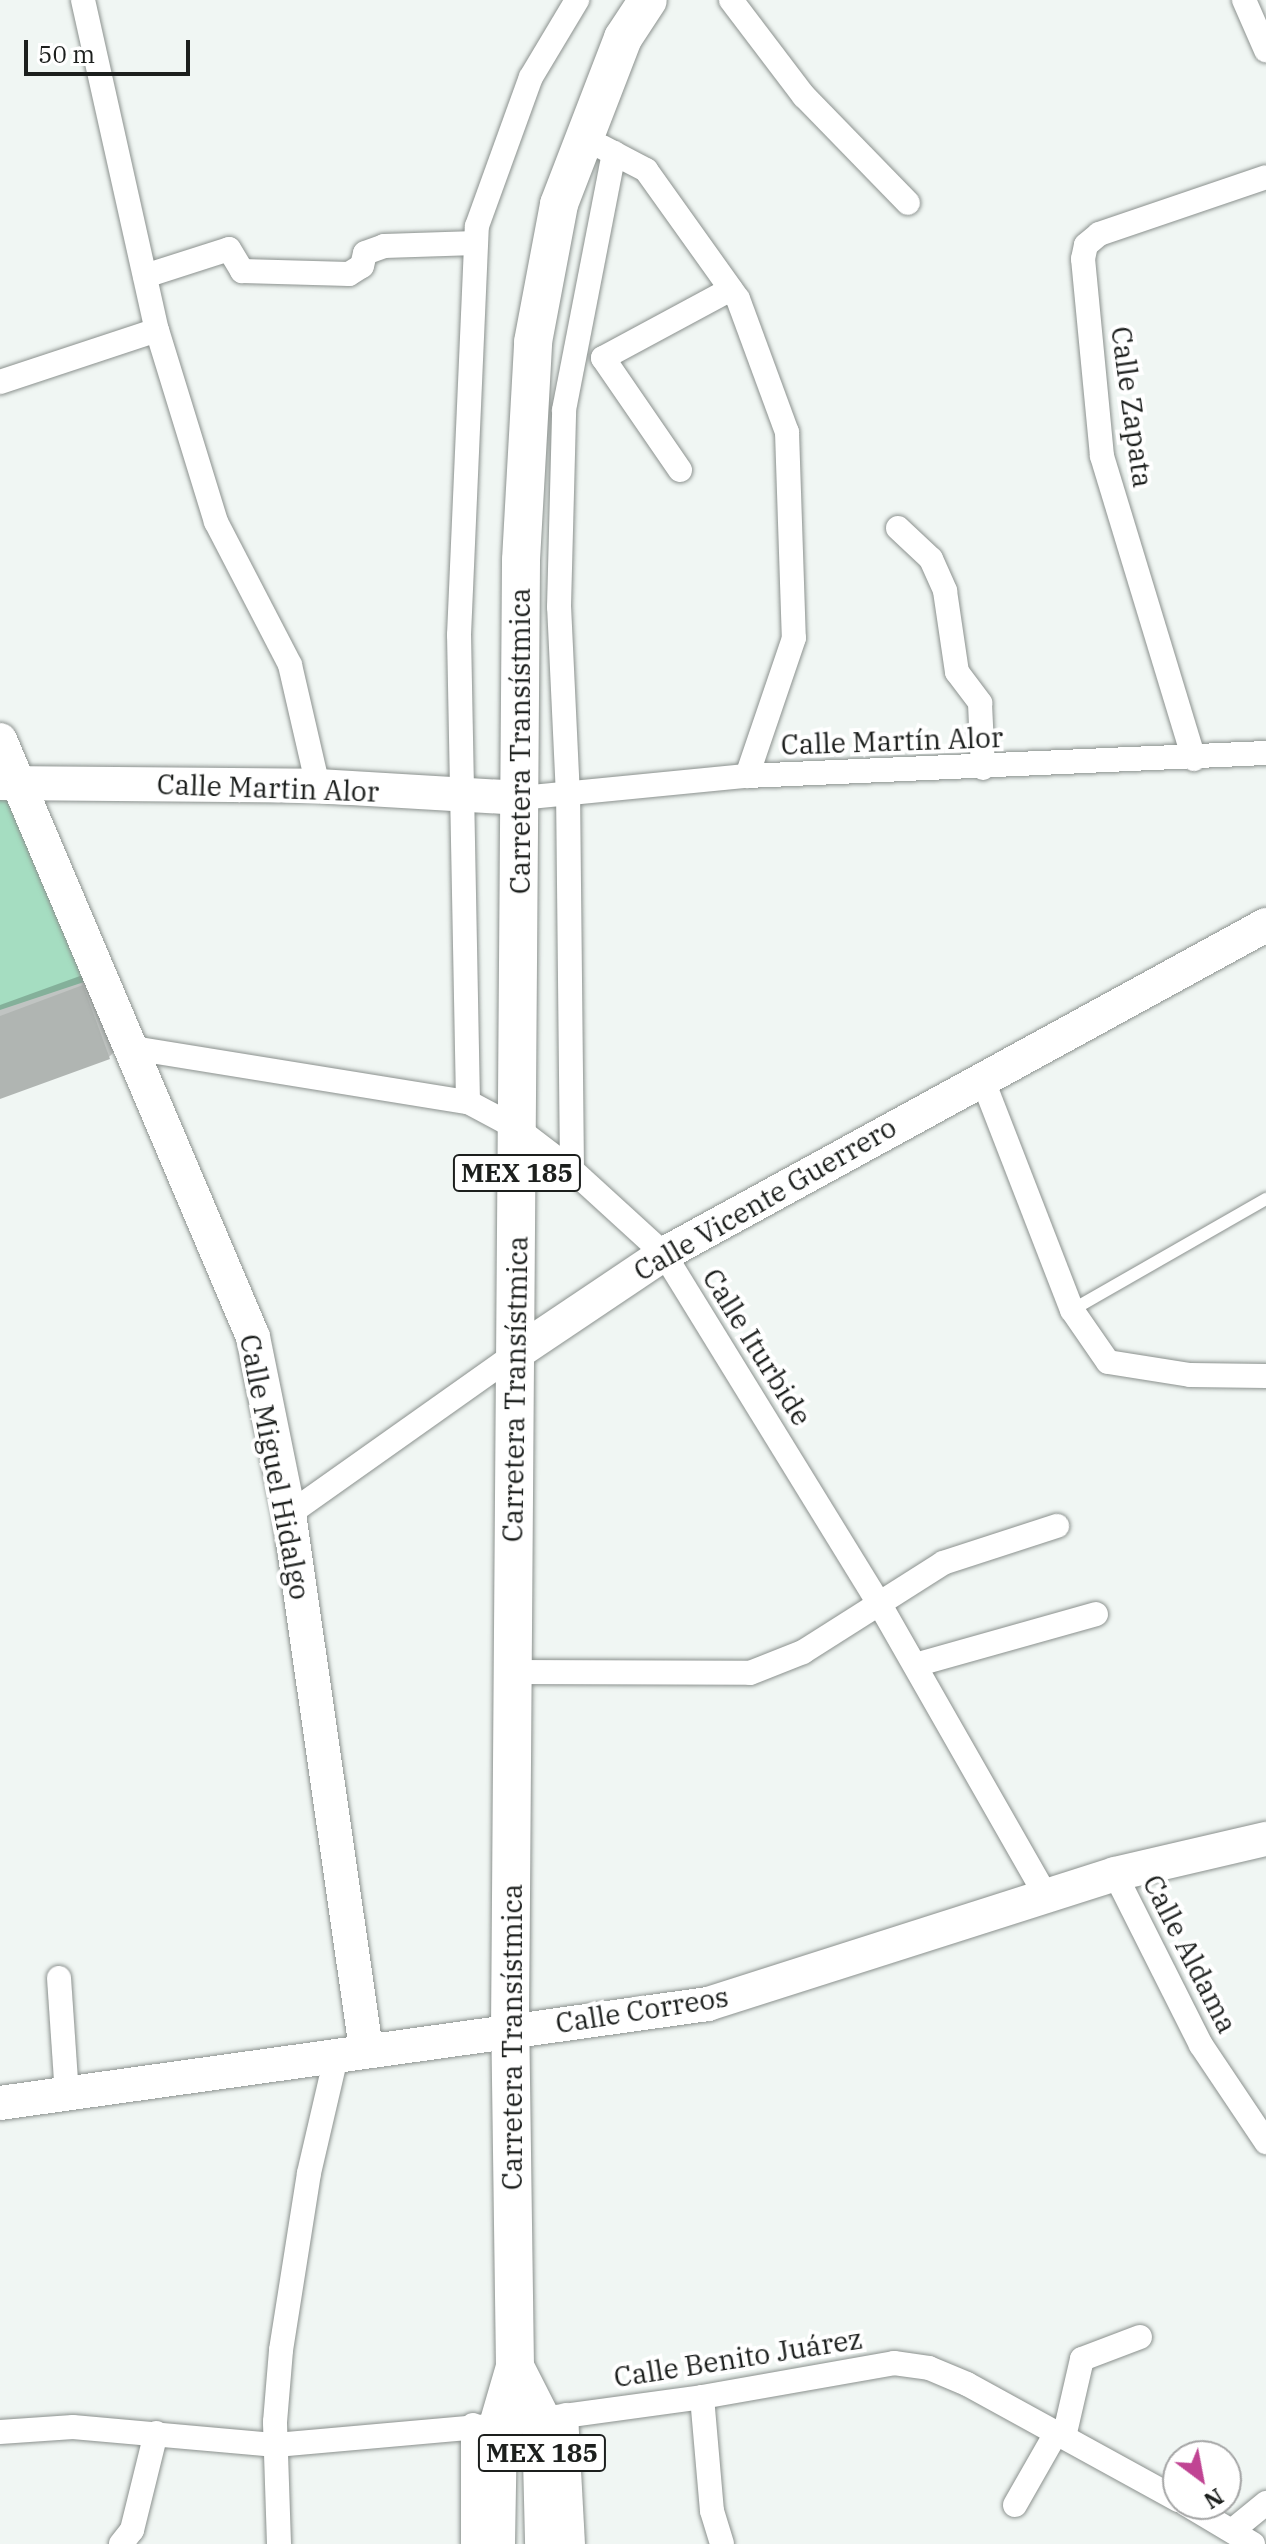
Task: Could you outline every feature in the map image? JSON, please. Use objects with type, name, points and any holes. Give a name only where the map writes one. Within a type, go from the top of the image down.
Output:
[{"type":"main road","name":"Carretera Transístmica","points":[[496,2544],[485,2425],[515,2367],[510,2029],[518,1352],[521,560],[533,342],[559,204],[599,145],[623,38],[648,0]]},
{"type":"main road","name":"Calle Miguel Hidalgo","points":[[0,740],[8,783],[133,1048],[253,1337],[289,1514],[352,2051]]},
{"type":"main road","name":"Calle Martin Alor","points":[[8,783],[318,786],[462,798],[521,798]]},
{"type":"main road","name":"Calle Vicente Guerrero","points":[[518,1352],[664,1254],[1266,925]]},
{"type":"main road","name":"Calle Correos","points":[[0,2103],[352,2051],[708,2004],[1115,1874],[1266,1839]]},
{"type":"main road","name":"Carretera Transístmica","points":[[515,2367],[554,2417],[544,2544]]},
{"type":"street","points":[[83,0],[157,330],[216,522],[290,665],[318,786]]},
{"type":"street","points":[[468,1102],[459,635],[477,226],[531,77],[577,0]]},
{"type":"street","points":[[731,0],[804,96],[908,203]]},
{"type":"street","points":[[1244,0],[1266,50]]},
{"type":"street","points":[[572,1170],[568,796],[559,607],[564,410],[599,145],[646,170],[731,289],[787,432],[794,638],[747,776]]},
{"type":"street","name":"Calle Zapata","points":[[1194,759],[1102,456],[1083,259],[1086,245],[1099,234],[1266,177]]},
{"type":"street","points":[[145,276],[229,249],[242,271],[349,274],[362,266],[365,253],[384,246],[476,243]]},
{"type":"street","points":[[680,470],[603,358],[731,289]]},
{"type":"street","points":[[0,382],[157,330]]},
{"type":"street","points":[[898,528],[931,559],[945,591],[957,672],[980,703],[983,768]]},
{"type":"street","name":"Calle Martín Alor","points":[[521,798],[568,796],[747,776],[1194,759],[1266,753]]},
{"type":"street","name":"Calle Iturbide","points":[[133,1048],[468,1102],[517,1128],[572,1170],[664,1254],[879,1603],[1046,1896]]},
{"type":"street","points":[[982,1078],[1072,1310],[1108,1362],[1190,1375],[1266,1376]]},
{"type":"street","name":"Calle Vicente Guerrero","points":[[289,1514],[518,1352]]},
{"type":"street","points":[[512,1672],[750,1673],[803,1652],[970,1550],[1057,1526]]},
{"type":"street","points":[[915,1665],[1096,1614]]},
{"type":"street","name":"Calle Aldama","points":[[1115,1874],[1201,2045],[1266,2142]]},
{"type":"street","points":[[59,1978],[67,2095]]},
{"type":"street","points":[[279,2544],[276,2445],[293,2271],[352,2051]]},
{"type":"street","points":[[1015,2505],[1060,2435],[1082,2359],[1140,2337]]},
{"type":"street","name":"Calle Benito Juárez","points":[[0,2432],[73,2427],[276,2445],[554,2417],[702,2397],[894,2363],[929,2368],[967,2384],[1162,2491]]},
{"type":"street","points":[[702,2397],[712,2511],[722,2544]]},
{"type":"street","points":[[554,2417],[573,2544]]},
{"type":"street","points":[[473,2544],[485,2425]]},
{"type":"street","points":[[121,2544],[132,2530],[156,2433]]},
{"type":"street","points":[[1233,2530],[1266,2503]]},
{"type":"street","points":[[1215,2520],[1253,2544]]},
{"type":"lane","points":[[1072,1310],[1266,1199]]},
{"type":"green space","points":[[6,787],[87,981],[0,1010],[0,788]]},
{"type":"building","points":[[83,985],[110,1059],[0,1099],[0,1016]]}]
